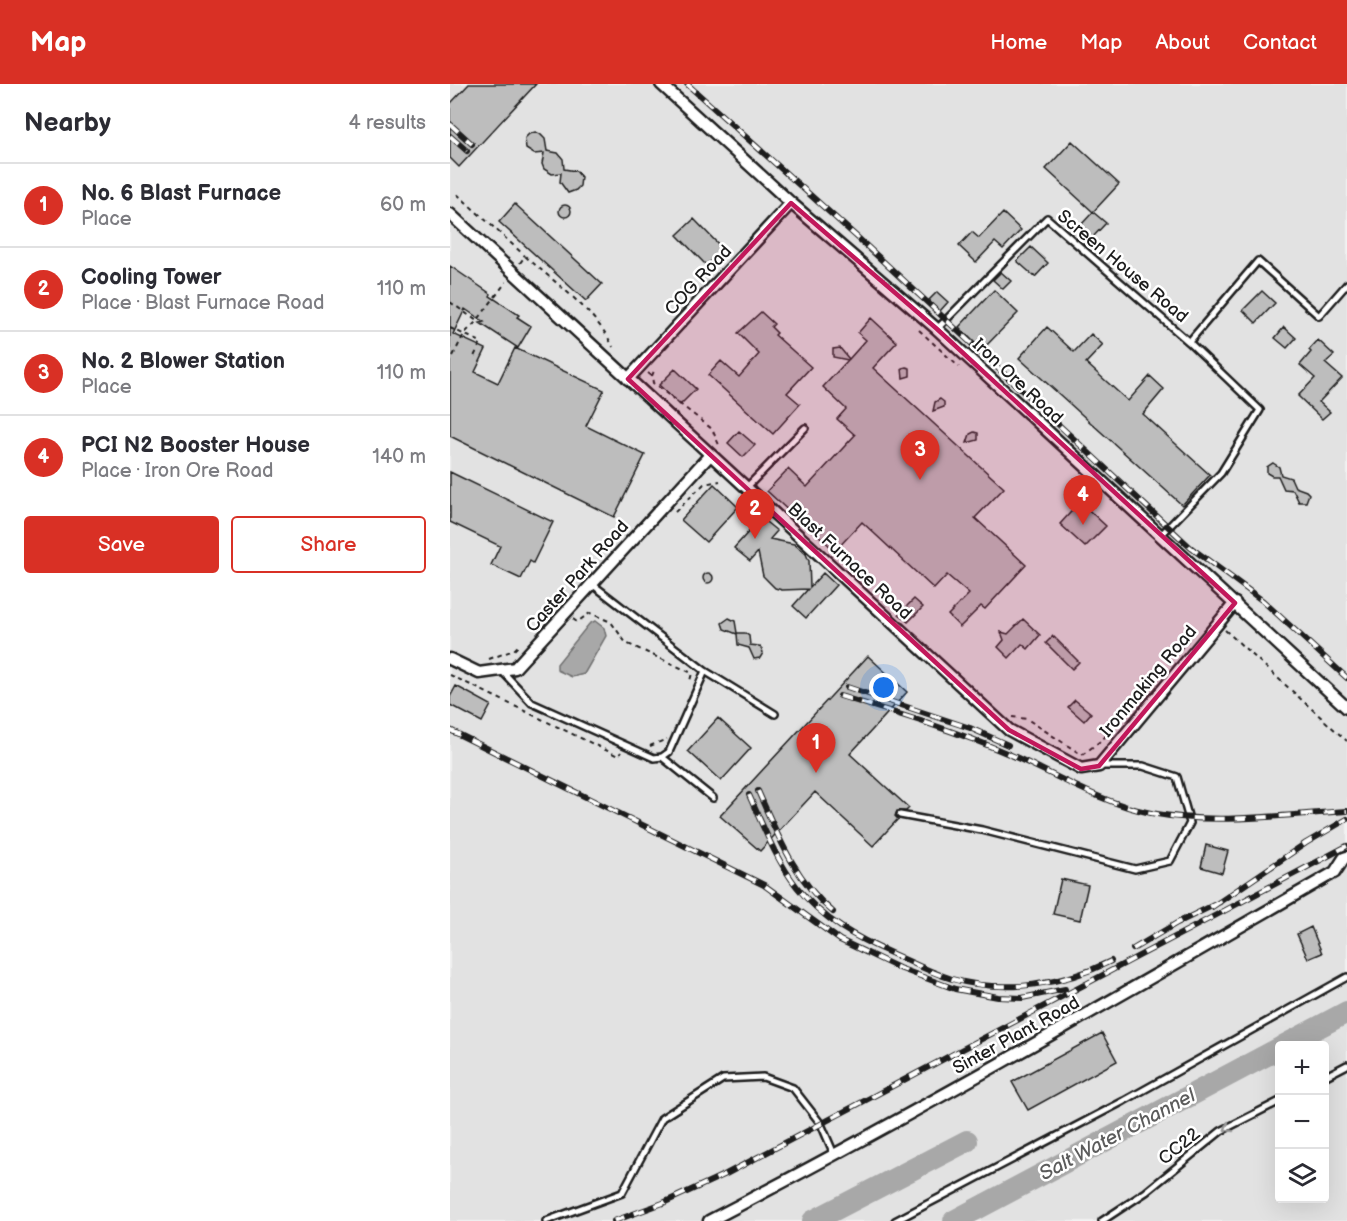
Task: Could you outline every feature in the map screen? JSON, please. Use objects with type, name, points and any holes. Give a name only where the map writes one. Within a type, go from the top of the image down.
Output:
[{"type":"street","name":"Iron Ore Road","points":[[661,84],[791,203],[937,329],[1347,708]]},
{"type":"street","name":"COG Road","points":[[628,379],[791,203]]},
{"type":"street","name":"Blast Furnace Road","points":[[450,214],[1010,730],[1081,769],[1100,766]]},
{"type":"street","name":"Caster Park Road","points":[[450,659],[479,674],[515,668],[710,455]]},
{"type":"street","name":"Ironmaking Road","points":[[1100,766],[1234,603]]},
{"type":"street","name":"Sinter Plant Road","points":[[709,1221],[835,1156],[1335,872],[1347,857]]},
{"type":"street","points":[[1335,872],[1347,873]]},
{"type":"lane","name":"Screen House Road","points":[[937,329],[1047,218],[1189,342],[1260,410],[1221,473],[1160,536]]},
{"type":"lane","name":"Screen House Road","points":[[1189,342],[1258,261],[1319,316],[1347,284]]},
{"type":"lane","points":[[746,488],[805,428]]},
{"type":"lane","points":[[592,584],[705,671],[775,714]]},
{"type":"lane","points":[[501,670],[532,703],[654,758],[662,757],[669,752],[705,671]]},
{"type":"lane","points":[[662,757],[713,798]]},
{"type":"lane","points":[[900,815],[982,830],[1135,869],[1170,861],[1190,823],[1177,777],[1143,766],[1100,766]]},
{"type":"lane","points":[[895,1221],[1124,1101],[1347,977]]},
{"type":"lane","points":[[1329,1074],[1347,1065]]},
{"type":"lane","points":[[546,1221],[622,1193],[662,1118],[723,1078],[763,1077],[793,1088],[821,1124],[835,1156]]},
{"type":"lane","name":"CC22","points":[[1102,1221],[1146,1192],[1221,1131],[1275,1104]]},
{"type":"path","points":[[457,194],[525,256]]},
{"type":"path","points":[[453,356],[464,334],[477,321]]},
{"type":"path","points":[[450,328],[481,342],[472,359]]},
{"type":"path","points":[[917,328],[967,374],[988,352]]},
{"type":"path","points":[[652,376],[656,366]]},
{"type":"path","points":[[566,613],[577,622],[590,613],[611,622],[626,643],[692,674],[690,681],[699,686]]},
{"type":"highlighted area","points":[[791,203],[937,329],[1235,603],[1099,766],[1081,769],[1009,730],[628,379]]},
{"type":"shaded area","points":[[450,84],[1347,84],[1347,1221],[450,1221]]},
{"type":"shaded area","points":[[595,621],[604,628],[606,636],[584,674],[572,677],[557,670],[557,664],[589,624]]},
{"type":"building","points":[[469,84],[536,84],[459,167],[450,158],[450,104]]},
{"type":"building","points":[[535,132],[545,139],[547,151],[558,153],[563,159],[564,169],[576,171],[581,177],[580,186],[576,190],[568,193],[560,182],[561,173],[552,174],[544,169],[542,164],[544,153],[534,154],[526,149],[525,138]]},
{"type":"building","points":[[1072,141],[1119,184],[1093,212],[1046,169]]},
{"type":"building","points":[[515,204],[602,284],[586,301],[499,222]]},
{"type":"building","points":[[567,205],[571,211],[567,217],[563,217],[559,209]]},
{"type":"building","points":[[1093,212],[1106,223],[1092,238],[1080,226]]},
{"type":"building","points":[[1003,213],[1021,230],[1003,249],[995,242],[976,262],[959,246],[972,232],[979,238]]},
{"type":"building","points":[[694,219],[723,249],[706,265],[677,235]]},
{"type":"building","points":[[1031,247],[1048,263],[1035,277],[1017,261]]},
{"type":"building","points":[[450,266],[491,294],[490,296],[531,326],[518,348],[480,323],[484,322],[465,309],[453,334],[486,349],[475,372],[498,383],[515,348],[604,390],[586,426],[645,455],[614,517],[450,436]]},
{"type":"building","points":[[1001,272],[1011,281],[1003,289],[993,280]]},
{"type":"building","points":[[994,290],[1018,313],[982,350],[959,327]]},
{"type":"building","points":[[1262,291],[1275,303],[1256,323],[1243,310]]},
{"type":"building","points":[[937,292],[948,302],[940,311],[928,301]]},
{"type":"building","points":[[761,312],[774,324],[771,327],[777,333],[775,335],[811,367],[787,393],[800,404],[773,434],[708,375],[721,361],[739,377],[759,354],[738,333]]},
{"type":"building","points":[[871,318],[897,342],[873,368],[1004,488],[975,518],[1026,565],[985,609],[981,606],[960,627],[948,615],[969,594],[947,575],[934,589],[862,522],[835,551],[794,512],[792,514],[767,491],[788,469],[807,487],[855,435],[837,419],[846,409],[823,387],[848,360],[833,357],[833,349],[840,348],[849,359],[866,340],[858,333]]},
{"type":"building","points":[[1047,327],[1074,352],[1091,334],[1103,345],[1086,363],[1128,401],[1150,376],[1164,389],[1143,414],[1210,475],[1182,505],[1019,358]]},
{"type":"building","points":[[1284,327],[1296,338],[1287,348],[1275,338]]},
{"type":"building","points":[[1318,340],[1334,355],[1325,363],[1342,378],[1319,402],[1330,412],[1322,419],[1298,396],[1315,378],[1300,365]]},
{"type":"building","points":[[902,368],[910,368],[910,376],[903,378]]},
{"type":"building","points":[[675,369],[696,389],[680,405],[659,385]]},
{"type":"building","points":[[940,399],[944,402],[944,407],[933,411],[935,402]]},
{"type":"building","points":[[739,431],[755,445],[743,457],[728,443]]},
{"type":"building","points":[[978,433],[978,440],[967,443],[970,434]]},
{"type":"building","points":[[1273,463],[1279,467],[1281,475],[1291,478],[1295,487],[1309,494],[1306,502],[1299,502],[1293,490],[1284,489],[1278,476],[1267,473],[1267,467]]},
{"type":"building","points":[[450,472],[553,522],[533,563],[530,561],[521,579],[491,565],[500,546],[450,522]]},
{"type":"building","points":[[714,484],[738,507],[706,542],[681,520]]},
{"type":"building","points":[[1080,502],[1106,526],[1085,547],[1060,524]]},
{"type":"building","points":[[761,518],[777,531],[770,539],[794,544],[806,554],[809,561],[810,587],[823,573],[836,585],[806,618],[793,606],[808,589],[775,588],[763,576],[758,552],[750,561],[734,548]]},
{"type":"building","points":[[708,573],[712,574],[712,582],[708,583],[704,582],[703,578],[704,574]]},
{"type":"building","points":[[914,599],[923,607],[908,622],[899,614]]},
{"type":"building","points":[[729,618],[735,621],[737,633],[745,633],[749,636],[750,645],[759,646],[762,649],[763,653],[760,658],[754,659],[749,648],[738,645],[737,634],[724,629],[722,623]]},
{"type":"building","points":[[1023,619],[1040,635],[1028,649],[1022,644],[1009,658],[998,647],[1004,640],[1001,632],[1008,634]]},
{"type":"building","points":[[1053,636],[1079,662],[1072,669],[1046,643]]},
{"type":"building","points":[[868,656],[907,692],[850,754],[909,808],[906,811],[897,811],[895,816],[898,819],[873,846],[815,792],[760,851],[720,816]]},
{"type":"building","points":[[456,686],[491,705],[482,722],[450,705],[450,697]]},
{"type":"building","points":[[1075,700],[1091,713],[1084,721],[1068,707]]},
{"type":"building","points":[[718,718],[751,748],[721,781],[688,751]]},
{"type":"building","points":[[1206,845],[1228,851],[1222,873],[1201,867]]},
{"type":"building","points":[[1061,879],[1088,885],[1080,920],[1053,914]]},
{"type":"building","points":[[1311,927],[1322,953],[1308,959],[1297,934]]},
{"type":"building","points":[[1102,1033],[1117,1061],[1028,1110],[1012,1082]]},
{"type":"waterway","name":"Salt Water Channel","points":[[1292,1041],[1347,1012]]},
{"type":"waterway","name":"Salt Water Channel","points":[[954,1221],[1275,1051]]},
{"type":"waterway","points":[[813,1221],[967,1141]]},
{"type":"railway","points":[[687,84],[857,237],[1190,547],[1263,601],[1347,678]]},
{"type":"railway","points":[[450,124],[472,144]]},
{"type":"railway","points":[[450,136],[467,151]]},
{"type":"railway","points":[[847,687],[970,728],[1008,745]]},
{"type":"railway","points":[[840,696],[964,736],[1022,760],[1094,795],[1151,813],[1175,817],[1224,819],[1347,811]]},
{"type":"railway","points":[[450,730],[764,885],[840,940],[899,968],[955,989],[998,997],[1022,998],[1065,989]]},
{"type":"railway","points":[[758,791],[788,856],[808,886],[833,912]]},
{"type":"railway","points":[[749,795],[776,854],[789,877],[807,899],[841,927],[922,968],[972,984],[1013,986],[1054,981],[1111,961]]},
{"type":"railway","points":[[1212,907],[1306,843],[1347,819]]},
{"type":"railway","points":[[614,1221],[663,1203],[726,1174],[1347,846]]},
{"type":"railway","points":[[1133,949],[1177,923],[1220,902]]},
{"type":"place","name":"No. 2 Blower Station","points":[[920,480]]},
{"type":"place","name":"PCI N2 Booster House","points":[[1083,525]]},
{"type":"place","name":"Cooling Tower","points":[[755,539]]},
{"type":"place","name":"No. 6 Blast Furnace","points":[[816,773]]}]
